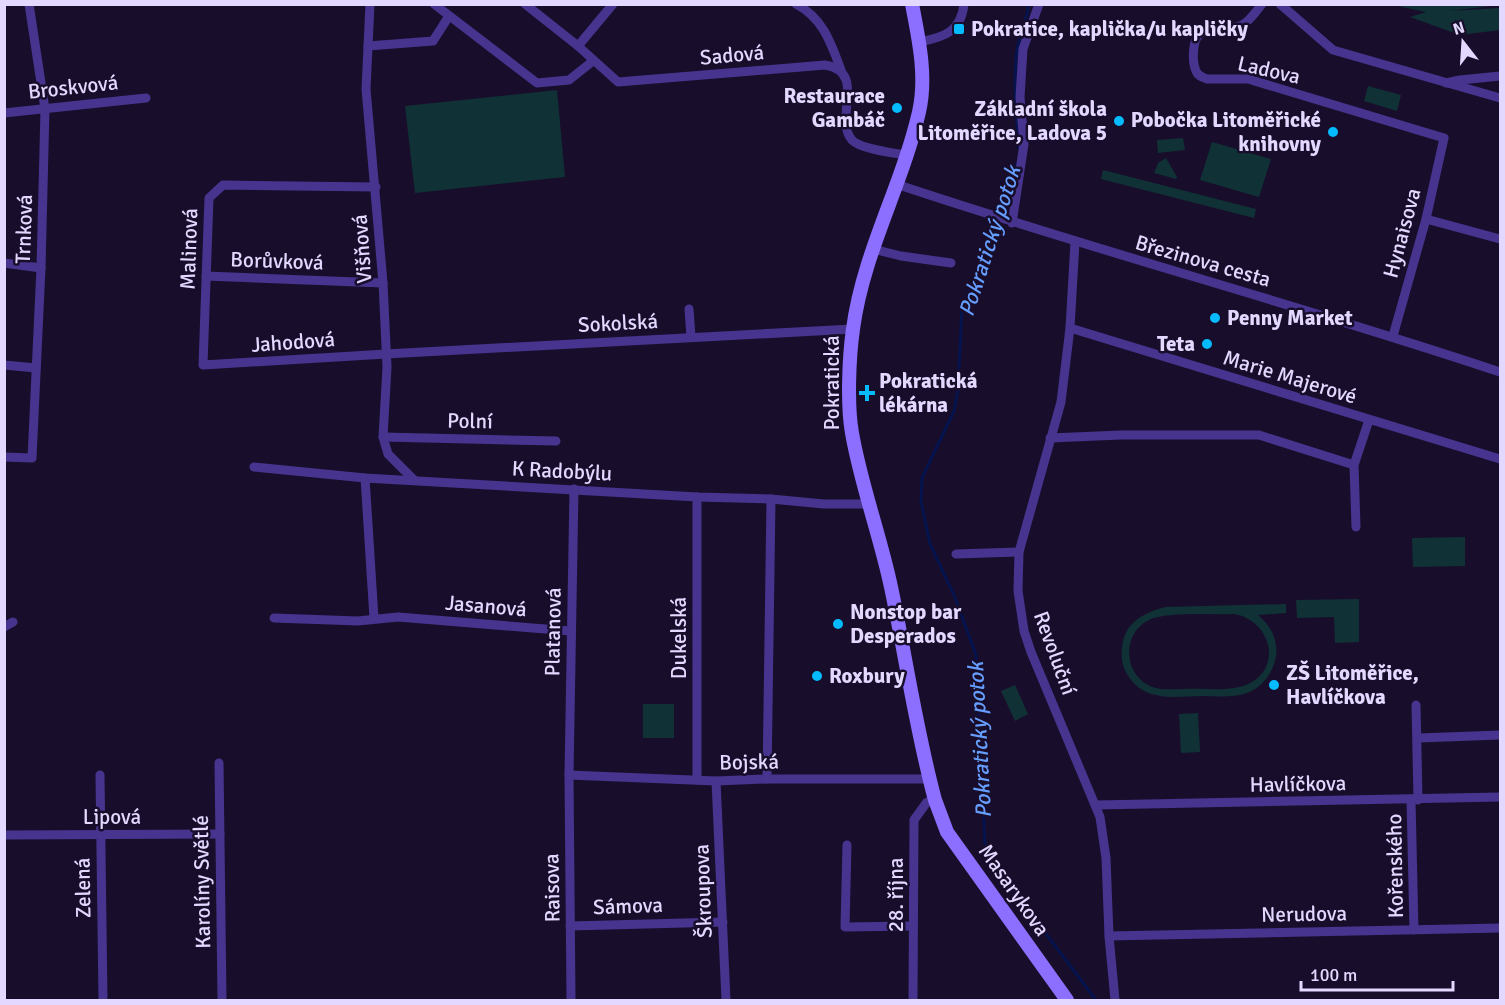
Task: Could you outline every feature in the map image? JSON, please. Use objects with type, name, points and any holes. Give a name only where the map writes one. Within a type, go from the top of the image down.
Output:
[{"type":"street","name":"Trnková","points":[[4,457],[32,458],[41,268],[45,109],[29,4]]},
{"type":"street","name":"Višňová","points":[[370,4],[367,102],[383,283],[387,367],[383,437]]},
{"type":"street","points":[[434,4],[537,83],[569,80],[593,61]]},
{"type":"street","name":"Sadová","points":[[525,4],[578,46],[618,82],[825,65],[841,70]]},
{"type":"street","points":[[578,46],[613,4]]},
{"type":"street","points":[[796,4],[809,11],[826,33],[847,84],[846,124],[851,139],[859,145],[906,155]]},
{"type":"street","name":"Pokratická","points":[[912,4],[920,42],[923,72],[920,111],[862,278],[853,329],[849,378],[851,431],[868,504],[891,584],[935,800]]},
{"type":"street","points":[[920,42],[938,38],[954,30],[964,4]]},
{"type":"street","points":[[1012,223],[1024,144],[1020,97],[1023,49],[1039,4]]},
{"type":"street","name":"Ladova","points":[[1262,4],[1245,24],[1201,33],[1194,43],[1195,69],[1201,77],[1248,79],[1444,138]]},
{"type":"street","points":[[1280,4],[1333,50],[1500,98]]},
{"type":"street","points":[[368,46],[433,41],[449,16]]},
{"type":"street","points":[[1446,83],[1500,76]]},
{"type":"street","name":"Broskvová","points":[[4,113],[146,98]]},
{"type":"street","name":"Hynaisova","points":[[1393,336],[1425,219],[1444,138]]},
{"type":"street","name":"Březinova cesta","points":[[896,184],[1012,223],[1393,336],[1500,372]]},
{"type":"street","name":"Malinová","points":[[203,365],[209,198],[223,185],[375,187]]},
{"type":"street","points":[[1425,219],[1500,239]]},
{"type":"street","name":"Revoluční","points":[[1075,242],[1070,328],[1061,402],[1020,552],[1018,591],[1024,631],[1096,805],[1103,830],[1115,1000]]},
{"type":"street","points":[[873,249],[901,256],[951,263]]},
{"type":"street","points":[[4,263],[41,268]]},
{"type":"street","name":"Borůvková","points":[[206,276],[383,283]]},
{"type":"street","points":[[689,309],[691,337]]},
{"type":"street","name":"Marie Majerové","points":[[1070,328],[1500,459]]},
{"type":"street","name":"Sokolská","points":[[386,354],[853,329]]},
{"type":"street","name":"Jahodová","points":[[203,365],[386,354]]},
{"type":"street","points":[[4,365],[36,368]]},
{"type":"street","points":[[1356,527],[1354,465],[1369,420]]},
{"type":"street","points":[[1050,438],[1121,435],[1259,435],[1354,465]]},
{"type":"street","points":[[383,437],[388,454],[414,480]]},
{"type":"street","name":"Polní","points":[[383,437],[556,441]]},
{"type":"street","name":"K Radobýlu","points":[[254,468],[365,478],[771,499],[824,504],[868,504]]},
{"type":"street","points":[[365,478],[374,618]]},
{"type":"street","name":"Platanová","points":[[569,776],[574,489]]},
{"type":"street","name":"Dukelská","points":[[697,780],[698,497]]},
{"type":"street","points":[[767,779],[771,499]]},
{"type":"street","points":[[956,554],[1020,552]]},
{"type":"street","name":"Jasanová","points":[[274,618],[358,621],[398,617],[570,631]]},
{"type":"street","points":[[4,627],[13,622]]},
{"type":"street","name":"Kořenského","points":[[1414,930],[1414,800],[1418,738],[1416,705]]},
{"type":"street","points":[[1418,738],[1500,735]]},
{"type":"street","name":"Karolíny Světlé","points":[[219,763],[222,1000]]},
{"type":"street","name":"Zelená","points":[[100,775],[103,1000]]},
{"type":"street","name":"Bojská","points":[[569,776],[716,781],[929,779]]},
{"type":"street","name":"Raisova","points":[[569,776],[571,1000]]},
{"type":"street","name":"Škroupova","points":[[716,781],[726,1000]]},
{"type":"street","name":"Havlíčkova","points":[[1096,805],[1500,797]]},
{"type":"street","name":"28. října","points":[[913,1000],[914,820],[927,802],[935,800]]},
{"type":"street","name":"Masarykova","points":[[935,800],[947,832],[1067,1000]]},
{"type":"street","name":"Lipová","points":[[4,835],[220,834]]},
{"type":"street","points":[[847,845],[845,927],[913,926]]},
{"type":"street","name":"Sámova","points":[[570,926],[723,922]]},
{"type":"street","name":"Nerudova","points":[[1109,936],[1500,928]]},
{"type":"green space","points":[[1398,5],[1500,5],[1449,11],[1500,8],[1500,30],[1460,35],[1410,17],[1426,12]]},
{"type":"green space","points":[[1368,86],[1401,95],[1397,111],[1364,101]]},
{"type":"green space","points":[[557,90],[565,177],[415,193],[405,106]]},
{"type":"green space","points":[[1183,138],[1185,150],[1158,153],[1157,140]]},
{"type":"green space","points":[[1212,142],[1271,159],[1259,197],[1200,180]]},
{"type":"green space","points":[[1166,158],[1176,179],[1154,173],[1158,163]]},
{"type":"green space","points":[[1103,170],[1256,209],[1254,218],[1101,179]]},
{"type":"green space","points":[[1465,537],[1465,566],[1413,567],[1412,538]]},
{"type":"green space","points":[[1359,599],[1359,642],[1335,643],[1334,617],[1297,618],[1296,600]]},
{"type":"green space","points":[[1286,604],[1286,613],[1258,615],[1274,637],[1276,653],[1272,670],[1262,684],[1242,695],[1170,697],[1150,694],[1134,683],[1127,674],[1122,661],[1122,648],[1126,632],[1136,620],[1149,612],[1165,607]],"holes":[[[1189,614],[1234,614],[1246,618],[1263,632],[1269,653],[1262,674],[1245,685],[1228,689],[1161,689],[1152,687],[1140,679],[1130,662],[1130,644],[1139,627],[1147,621],[1165,616]]]},
{"type":"green space","points":[[1015,685],[1028,714],[1015,721],[1001,691]]},
{"type":"green space","points":[[643,704],[674,704],[674,738],[643,738]]},
{"type":"green space","points":[[1198,713],[1200,752],[1181,753],[1179,714]]},
{"type":"waterway","name":"Pokratický potok","points":[[1019,148],[1015,74],[1018,44],[1029,4]]},
{"type":"waterway","name":"Pokratický potok","points":[[1017,163],[1007,197],[962,307],[958,390],[954,411],[922,478],[921,501],[930,544],[954,595],[976,655],[985,845],[994,865],[1096,1000]]},
{"type":"place","name":"Pokratice, kaplička/u kapličky","points":[[959,29]]},
{"type":"place","name":"Restaurace Gambáč","points":[[897,108]]},
{"type":"place","name":"Základní škola Litoměřice, Ladova 5","points":[[1119,121]]},
{"type":"place","name":"Pobočka Litoměřické knihovny","points":[[1333,132]]},
{"type":"place","name":"Penny Market","points":[[1215,318]]},
{"type":"place","name":"Teta","points":[[1207,344]]},
{"type":"place","name":"Pokratická lékárna","points":[[867,393]]},
{"type":"place","name":"Nonstop bar Desperados","points":[[838,624]]},
{"type":"place","name":"Roxbury","points":[[817,676]]},
{"type":"place","name":"ZŠ Litoměřice, Havlíčkova","points":[[1274,685]]}]
